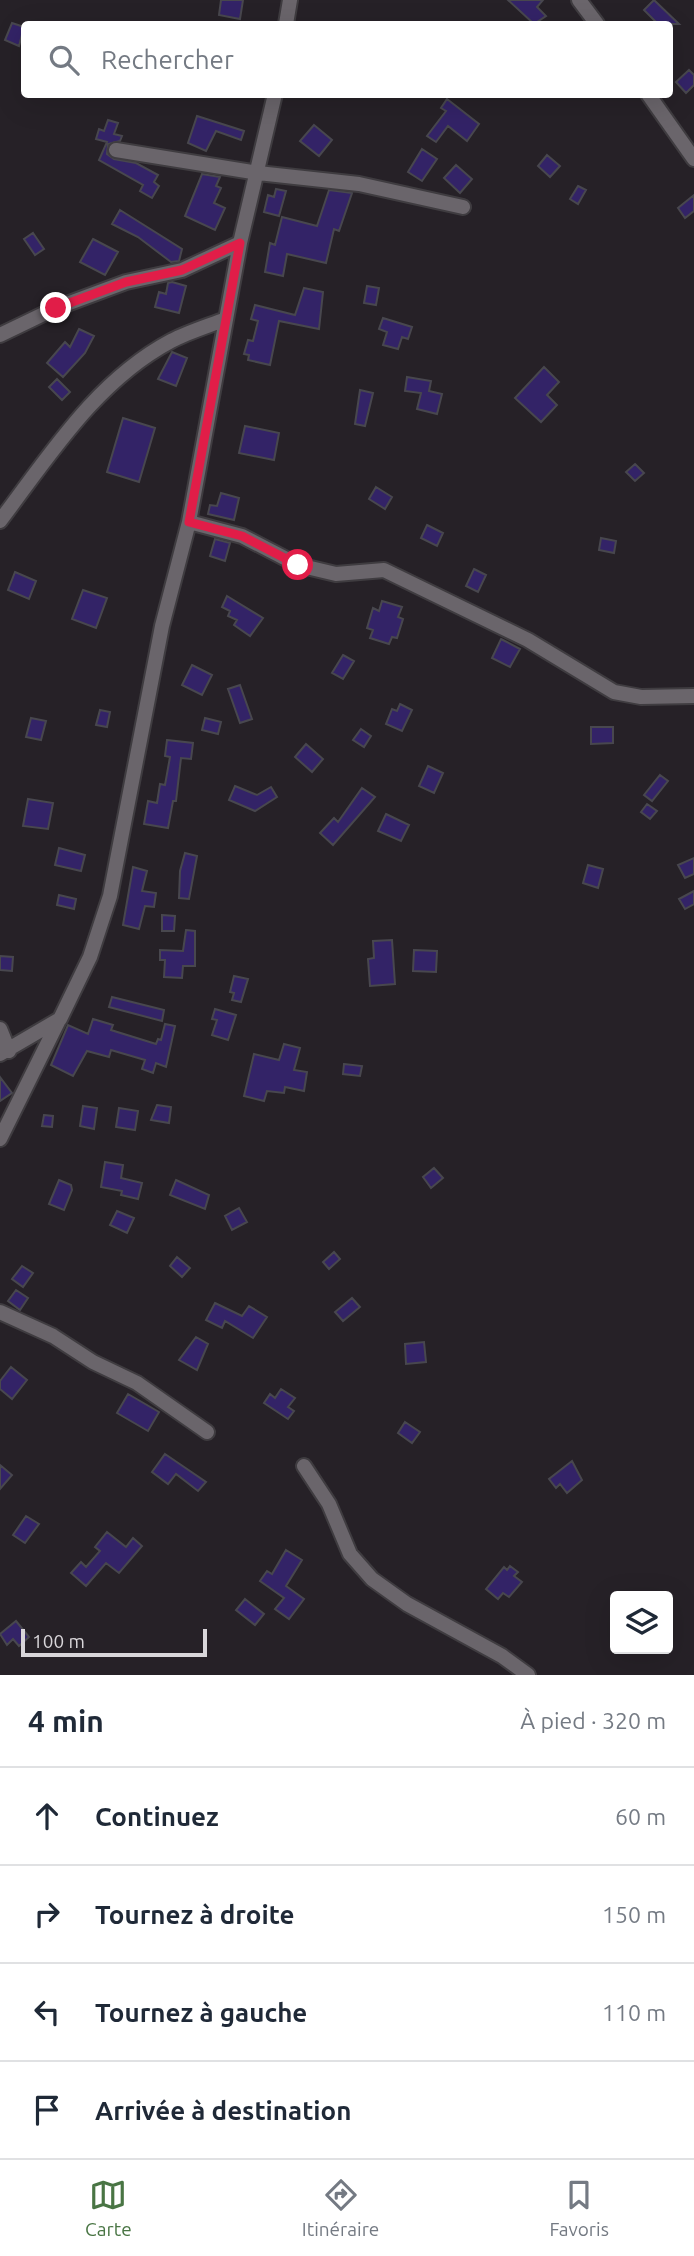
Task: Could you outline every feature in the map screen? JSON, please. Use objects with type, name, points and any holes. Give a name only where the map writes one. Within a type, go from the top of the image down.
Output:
[{"type":"street","points":[[286,21],[290,0]]},
{"type":"street","points":[[579,0],[595,21]]},
{"type":"street","points":[[0,1139],[90,957],[110,896],[162,626],[189,522],[240,243],[274,98]]},
{"type":"street","points":[[651,98],[694,159]]},
{"type":"street","points":[[116,150],[258,173],[359,184],[463,206]]},
{"type":"street","points":[[0,335],[56,308],[126,282],[182,270],[240,243]]},
{"type":"street","points":[[0,521],[75,421],[117,377],[172,340],[226,320]]},
{"type":"street","points":[[189,522],[242,536],[298,565],[336,573],[384,570],[528,640],[614,692],[641,697],[694,696]]},
{"type":"street","points":[[0,1029],[5,1053],[60,1019]]},
{"type":"street","points":[[0,1312],[53,1336],[93,1362],[137,1383],[207,1432]]},
{"type":"street","points":[[304,1466],[328,1504],[350,1554],[372,1579],[407,1604],[494,1651],[528,1675]]},
{"type":"building","points":[[221,0],[243,0],[240,19],[219,15]]},
{"type":"building","points":[[508,0],[543,0],[537,7],[546,16],[538,21],[531,21]]},
{"type":"building","points":[[654,0],[679,24],[673,24],[673,21],[655,21],[644,10]]},
{"type":"building","points":[[12,23],[21,26],[19,46],[5,40]]},
{"type":"building","points":[[689,70],[694,75],[694,85],[686,93],[676,82]]},
{"type":"building","points":[[447,99],[479,124],[467,141],[448,126],[436,142],[427,136],[446,111],[441,108]]},
{"type":"building","points":[[197,116],[244,131],[241,140],[216,131],[206,151],[188,143]]},
{"type":"building","points":[[108,120],[118,123],[114,134],[122,136],[120,141],[108,144],[107,154],[114,159],[136,163],[158,175],[154,182],[159,186],[152,198],[140,191],[143,185],[99,160],[107,142],[96,139],[99,129],[104,131]]},
{"type":"building","points":[[314,125],[332,140],[319,156],[300,141]]},
{"type":"building","points":[[422,149],[437,159],[422,181],[408,172]]},
{"type":"building","points":[[547,155],[560,166],[550,177],[538,166]]},
{"type":"building","points":[[456,165],[472,179],[460,193],[444,178]]},
{"type":"building","points":[[202,174],[220,177],[216,186],[221,188],[214,203],[225,208],[215,230],[185,216]]},
{"type":"building","points":[[578,186],[586,190],[578,204],[570,199]]},
{"type":"building","points":[[276,189],[286,191],[279,216],[264,212],[268,195],[274,197]]},
{"type":"building","points":[[329,190],[352,193],[339,231],[334,229],[326,263],[287,254],[283,276],[265,272],[270,243],[275,245],[282,217],[317,226]]},
{"type":"building","points":[[694,195],[694,211],[685,218],[678,208]]},
{"type":"building","points":[[120,210],[182,249],[179,261],[171,262],[138,237],[112,224]]},
{"type":"building","points":[[33,233],[44,249],[35,255],[24,239]]},
{"type":"building","points":[[93,239],[118,252],[105,275],[80,262]]},
{"type":"building","points":[[168,283],[186,286],[179,313],[155,307],[159,292],[166,294]]},
{"type":"building","points":[[367,286],[379,288],[376,305],[364,303]]},
{"type":"building","points":[[304,288],[323,292],[319,329],[279,321],[270,365],[248,360],[249,355],[244,354],[248,340],[253,341],[258,321],[251,319],[255,305],[295,315]]},
{"type":"building","points":[[383,318],[412,327],[408,339],[402,337],[398,349],[383,345],[387,332],[379,329]]},
{"type":"building","points":[[79,329],[94,336],[85,353],[63,377],[47,363],[65,342],[70,347]]},
{"type":"building","points":[[172,352],[187,358],[176,386],[158,379]]},
{"type":"building","points":[[544,367],[559,382],[547,395],[557,405],[541,422],[515,398]]},
{"type":"building","points":[[407,377],[431,381],[429,391],[442,394],[437,414],[417,409],[421,393],[405,391]]},
{"type":"building","points":[[57,379],[70,392],[62,400],[49,387]]},
{"type":"building","points":[[360,390],[373,393],[365,426],[355,424]]},
{"type":"building","points":[[123,418],[155,428],[139,482],[107,472]]},
{"type":"building","points":[[245,426],[279,433],[274,460],[239,453]]},
{"type":"building","points":[[635,464],[644,473],[635,481],[626,472]]},
{"type":"building","points":[[376,487],[392,497],[385,509],[369,499]]},
{"type":"building","points":[[221,493],[239,498],[234,520],[208,514],[210,505],[217,506]]},
{"type":"building","points":[[427,525],[443,533],[437,546],[421,538]]},
{"type":"building","points":[[601,538],[616,541],[614,553],[599,550]]},
{"type":"building","points":[[215,539],[230,543],[225,561],[210,556]]},
{"type":"building","points":[[474,569],[486,575],[478,592],[466,586]]},
{"type":"building","points":[[15,572],[36,581],[29,599],[8,590]]},
{"type":"building","points":[[83,590],[107,598],[96,628],[72,619]]},
{"type":"building","points":[[227,596],[263,618],[250,636],[234,625],[237,620],[228,616],[230,611],[222,607]]},
{"type":"building","points":[[382,601],[402,607],[398,617],[403,619],[397,638],[392,637],[389,644],[370,638],[373,630],[367,628],[373,608],[379,611]]},
{"type":"building","points":[[501,639],[520,649],[510,667],[492,658]]},
{"type":"building","points":[[343,655],[354,661],[343,679],[332,673]]},
{"type":"building","points":[[192,665],[212,675],[202,695],[182,685]]},
{"type":"building","points":[[240,685],[252,719],[240,723],[228,689]]},
{"type":"building","points":[[400,704],[412,710],[402,731],[386,724],[392,709],[397,711]]},
{"type":"building","points":[[100,710],[110,712],[107,727],[96,725]]},
{"type":"building","points":[[31,718],[46,721],[41,740],[26,737]]},
{"type":"building","points":[[205,718],[221,722],[218,734],[202,730]]},
{"type":"building","points":[[591,727],[613,727],[613,743],[591,744]]},
{"type":"building","points":[[361,729],[371,736],[364,747],[353,740]]},
{"type":"building","points":[[167,740],[193,743],[191,759],[181,758],[176,801],[173,801],[168,828],[144,824],[148,801],[157,803],[160,784],[165,785],[170,757],[165,756]]},
{"type":"building","points":[[306,744],[323,759],[312,772],[295,757]]},
{"type":"building","points":[[428,766],[443,773],[434,793],[419,786]]},
{"type":"building","points":[[660,775],[668,781],[652,801],[644,795]]},
{"type":"building","points":[[235,786],[257,795],[271,787],[277,797],[255,811],[229,800]]},
{"type":"building","points":[[362,788],[375,797],[333,845],[320,833],[334,818],[338,822]]},
{"type":"building","points":[[28,799],[53,803],[48,829],[23,826]]},
{"type":"building","points":[[647,804],[657,811],[650,819],[641,812]]},
{"type":"building","points":[[386,814],[409,825],[401,841],[378,831]]},
{"type":"building","points":[[59,848],[85,855],[81,871],[55,865]]},
{"type":"building","points":[[185,853],[197,856],[189,899],[179,898],[180,871]]},
{"type":"building","points":[[694,858],[694,874],[685,878],[678,865]]},
{"type":"building","points":[[588,865],[603,869],[598,888],[583,883]]},
{"type":"building","points":[[133,867],[147,871],[142,891],[156,893],[154,907],[145,906],[139,929],[123,925]]},
{"type":"building","points":[[694,891],[694,904],[685,909],[679,899]]},
{"type":"building","points":[[59,895],[76,899],[74,909],[57,905]]},
{"type":"building","points":[[162,915],[175,916],[174,931],[162,931]]},
{"type":"building","points":[[186,930],[195,931],[195,966],[183,966],[182,978],[164,977],[165,960],[160,960],[160,950],[183,951]]},
{"type":"building","points":[[392,940],[395,984],[370,986],[368,959],[374,958],[373,941]]},
{"type":"building","points":[[414,950],[437,951],[436,972],[413,971]]},
{"type":"building","points":[[0,956],[13,957],[12,971],[0,970]]},
{"type":"building","points":[[234,976],[248,979],[241,1002],[232,1000],[234,993],[230,992]]},
{"type":"building","points":[[112,997],[164,1010],[162,1021],[109,1007]]},
{"type":"building","points":[[215,1009],[236,1015],[228,1040],[212,1035],[217,1020],[212,1019]]},
{"type":"building","points":[[93,1019],[113,1025],[111,1030],[156,1044],[158,1039],[161,1040],[165,1024],[175,1026],[166,1067],[156,1063],[153,1073],[142,1069],[145,1060],[111,1050],[109,1057],[87,1051],[73,1076],[51,1065],[68,1025],[88,1034]]},
{"type":"building","points":[[284,1044],[300,1048],[294,1070],[307,1072],[304,1091],[285,1087],[284,1093],[267,1091],[264,1101],[244,1096],[254,1054],[279,1060]]},
{"type":"building","points":[[344,1064],[362,1066],[360,1076],[343,1074]]},
{"type":"building","points":[[0,1077],[12,1093],[0,1101]]},
{"type":"building","points":[[157,1105],[171,1107],[169,1123],[151,1120]]},
{"type":"building","points":[[83,1106],[97,1108],[94,1129],[80,1126]]},
{"type":"building","points":[[119,1108],[138,1111],[135,1130],[116,1127]]},
{"type":"building","points":[[44,1115],[53,1116],[52,1127],[42,1126]]},
{"type":"building","points":[[105,1162],[123,1165],[121,1178],[142,1183],[138,1199],[121,1195],[122,1191],[101,1187]]},
{"type":"building","points":[[434,1168],[443,1178],[431,1188],[423,1177]]},
{"type":"building","points":[[59,1180],[71,1185],[72,1190],[64,1210],[49,1204]]},
{"type":"building","points":[[176,1180],[209,1195],[205,1209],[170,1195]]},
{"type":"building","points":[[239,1208],[247,1222],[232,1230],[225,1216]]},
{"type":"building","points":[[117,1211],[134,1218],[127,1233],[110,1225]]},
{"type":"building","points":[[334,1252],[340,1259],[329,1269],[323,1262]]},
{"type":"building","points":[[177,1257],[190,1268],[182,1277],[170,1266]]},
{"type":"building","points":[[22,1266],[33,1273],[23,1287],[12,1279]]},
{"type":"building","points":[[16,1290],[28,1298],[20,1310],[8,1301]]},
{"type":"building","points":[[352,1298],[360,1307],[343,1321],[335,1312]]},
{"type":"building","points":[[215,1303],[242,1316],[249,1306],[267,1317],[253,1338],[225,1321],[222,1328],[206,1320]]},
{"type":"building","points":[[196,1337],[208,1344],[197,1370],[179,1360]]},
{"type":"building","points":[[424,1342],[426,1362],[406,1364],[405,1344]]},
{"type":"building","points":[[11,1367],[27,1380],[12,1399],[0,1389],[0,1381]]},
{"type":"building","points":[[281,1389],[295,1398],[288,1407],[294,1411],[288,1419],[264,1403],[270,1394],[275,1398]]},
{"type":"building","points":[[128,1394],[159,1412],[148,1431],[117,1413]]},
{"type":"building","points":[[405,1422],[420,1432],[412,1443],[398,1433]]},
{"type":"building","points":[[165,1454],[206,1482],[198,1491],[176,1474],[168,1484],[152,1472]]},
{"type":"building","points":[[572,1461],[582,1480],[567,1493],[560,1484],[556,1488],[549,1479]]},
{"type":"building","points":[[0,1465],[12,1475],[0,1489]]},
{"type":"building","points":[[26,1516],[39,1524],[25,1543],[13,1535]]},
{"type":"building","points":[[107,1532],[126,1547],[133,1538],[142,1546],[119,1573],[106,1563],[86,1586],[71,1573],[81,1562],[86,1567],[100,1551],[95,1547]]},
{"type":"building","points":[[286,1550],[302,1560],[286,1586],[304,1599],[289,1619],[275,1609],[284,1598],[260,1581],[267,1571],[272,1574]]},
{"type":"building","points":[[510,1566],[518,1572],[514,1576],[522,1582],[509,1597],[503,1593],[498,1599],[486,1589],[504,1567],[507,1570]]},
{"type":"building","points":[[245,1599],[264,1614],[255,1625],[236,1610]]},
{"type":"building","points":[[16,1621],[29,1637],[19,1646],[13,1639],[7,1645],[0,1634]]},
{"type":"route","points":[[56,308],[126,282],[182,270],[240,243],[189,522],[242,536],[298,565]]}]
